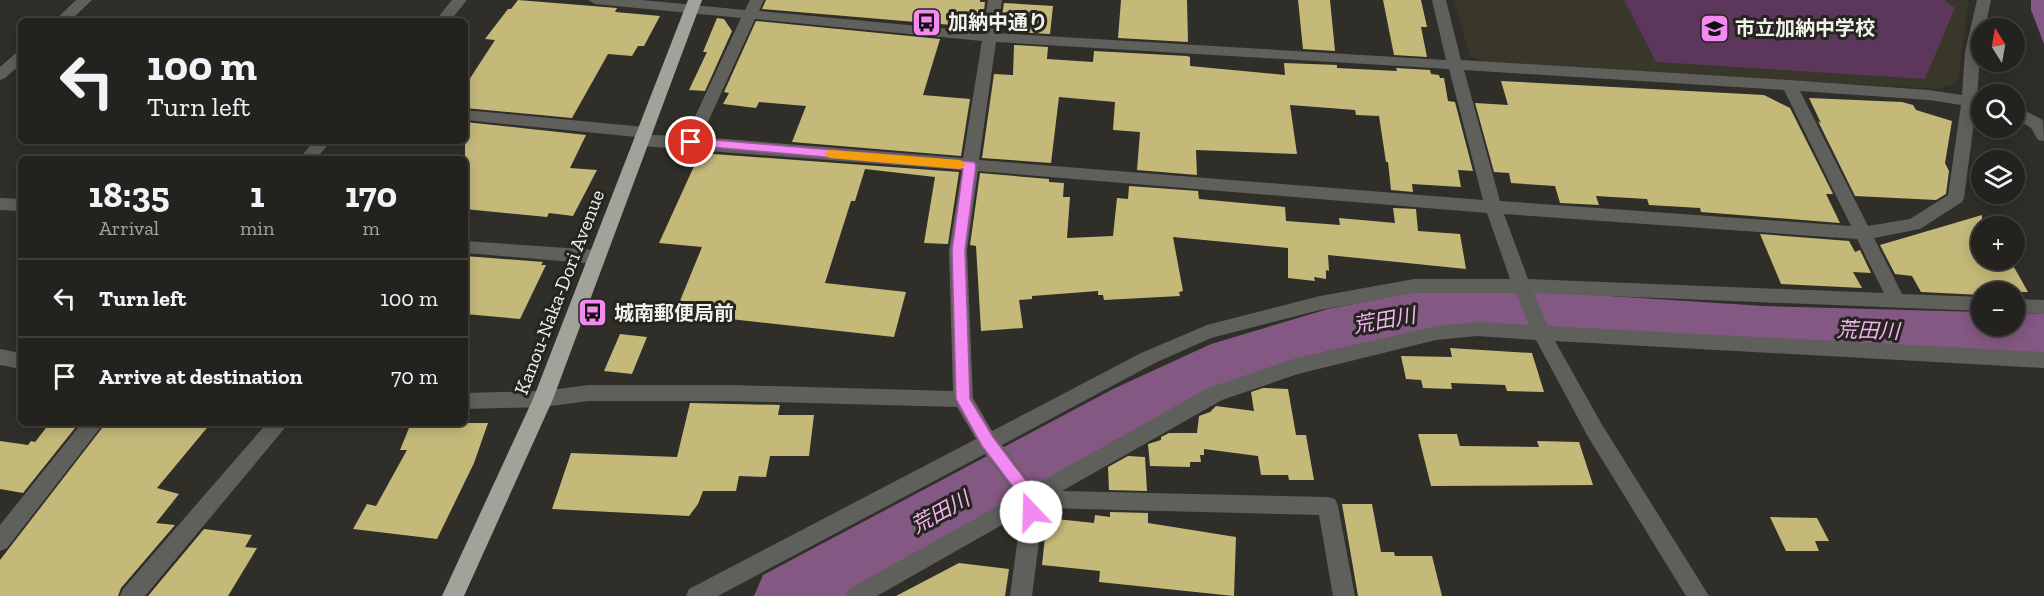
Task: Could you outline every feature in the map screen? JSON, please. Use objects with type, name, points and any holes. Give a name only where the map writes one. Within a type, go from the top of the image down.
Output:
[{"type":"highway","name":"Kanou-Naka-Dori Avenue","points":[[453,596],[543,399],[693,4]]},
{"type":"street","points":[[64,18],[85,0]]},
{"type":"street","points":[[445,18],[460,0]]},
{"type":"street","points":[[595,0],[693,4],[750,15],[990,37],[1929,95],[1971,101]]},
{"type":"street","points":[[691,142],[757,0]]},
{"type":"street","points":[[995,0],[958,250],[963,399],[991,446],[1027,494],[1031,526],[1021,596]]},
{"type":"street","points":[[1439,0],[1494,207],[1541,329],[1574,395],[1698,596]]},
{"type":"street","points":[[1974,84],[1972,52],[1984,0]]},
{"type":"street","points":[[2,72],[18,59]]},
{"type":"street","points":[[2,72],[18,73]]},
{"type":"street","points":[[1789,86],[1897,301]]},
{"type":"street","points":[[468,115],[691,142],[1494,207],[1862,233],[1914,225],[1956,198],[1971,122]]},
{"type":"street","points":[[2025,117],[2037,124],[2044,135]]},
{"type":"street","points":[[310,156],[320,144]]},
{"type":"street","points":[[0,204],[18,205]]},
{"type":"street","points":[[468,247],[596,257]]},
{"type":"street","points":[[697,596],[991,446],[1148,358],[1207,332],[1320,303],[1414,286],[1971,304]]},
{"type":"street","points":[[2025,306],[2044,307]]},
{"type":"street","points":[[857,596],[1027,494],[1215,394],[1297,366],[1436,333],[1477,329],[1541,329],[2044,360]]},
{"type":"street","points":[[0,357],[18,360]]},
{"type":"street","points":[[468,401],[543,399],[589,393],[731,393],[963,399]]},
{"type":"street","points":[[0,541],[92,426]]},
{"type":"street","points":[[131,596],[276,426]]},
{"type":"street","points":[[1027,494],[1328,506],[1344,596]]},
{"type":"shaded area","name":"市立加納中学校","points":[[1454,0],[1969,0],[1958,82],[1937,89],[1483,62],[1470,56]]},
{"type":"shaded area","points":[[1624,0],[1944,0],[1955,8],[1925,79],[1656,62]]},
{"type":"shaded area","points":[[2031,0],[2044,0],[2044,44],[2031,10]]},
{"type":"building","points":[[518,0],[617,8],[615,12],[660,16],[644,46],[638,46],[632,56],[608,54],[572,118],[468,108],[468,81],[495,40],[485,39],[508,9],[511,9]]},
{"type":"building","points":[[766,0],[980,0],[980,2],[985,2],[982,27],[975,27],[762,9]]},
{"type":"building","points":[[1121,0],[1187,0],[1188,42],[1118,38]]},
{"type":"building","points":[[1298,0],[1330,0],[1335,51],[1303,49]]},
{"type":"building","points":[[1383,0],[1421,0],[1427,27],[1421,27],[1427,57],[1394,55]]},
{"type":"building","points":[[1004,3],[1053,6],[1050,34],[1015,32],[1015,28],[1000,28]]},
{"type":"building","points":[[717,18],[724,19],[732,31],[705,91],[689,90],[707,52],[703,52]]},
{"type":"building","points":[[756,21],[940,39],[923,95],[970,99],[961,156],[792,142],[806,106],[759,102],[756,108],[723,104],[729,93],[724,92]]},
{"type":"building","points":[[1014,45],[1048,47],[1047,59],[1093,62],[1094,51],[1187,56],[1190,57],[1190,66],[1285,75],[1284,63],[1397,71],[1396,68],[1430,70],[1431,74],[1444,78],[1448,101],[1455,102],[1473,171],[1458,170],[1461,187],[1412,184],[1413,192],[1391,190],[1379,116],[1356,115],[1355,110],[1290,105],[1297,154],[1196,150],[1197,175],[1137,170],[1140,132],[1113,130],[1115,102],[1059,97],[1051,163],[982,158],[994,74],[1013,75]]},
{"type":"building","points":[[1501,81],[1764,95],[1790,108],[1833,194],[1826,194],[1840,223],[1701,212],[1700,208],[1649,205],[1647,199],[1596,196],[1599,205],[1560,203],[1555,186],[1511,183],[1509,173],[1494,172],[1475,103],[1508,105]]},
{"type":"building","points":[[1809,98],[1902,102],[1913,105],[1916,110],[1952,121],[1945,163],[1949,171],[1946,194],[1936,200],[1855,196]]},
{"type":"building","points":[[468,122],[586,135],[570,168],[597,170],[573,216],[549,213],[547,217],[468,209],[468,156],[465,156],[465,144],[468,144]]},
{"type":"building","points":[[700,153],[959,172],[948,244],[924,243],[935,177],[865,169],[855,201],[851,201],[825,283],[906,292],[894,337],[675,313],[702,247],[659,243]]},
{"type":"building","points":[[980,173],[1049,179],[1049,182],[1064,183],[1063,197],[1070,197],[1067,238],[1113,236],[1117,198],[1128,199],[1129,186],[1198,191],[1199,199],[1285,207],[1286,221],[1340,225],[1339,218],[1395,223],[1393,208],[1416,209],[1418,231],[1460,234],[1466,269],[1328,255],[1329,271],[1326,270],[1326,279],[1314,277],[1315,281],[1288,278],[1288,248],[1173,237],[1183,291],[1179,292],[1180,296],[1104,300],[1103,295],[1098,295],[1098,291],[1032,296],[1032,299],[1019,300],[1023,328],[981,331],[976,246],[970,245]]},
{"type":"building","points":[[1971,218],[1971,270],[2016,270],[2022,282],[1971,282],[1971,294],[1921,292],[1912,276],[1895,274],[1880,245]]},
{"type":"building","points":[[1760,234],[1849,241],[1855,252],[1860,250],[1871,273],[1853,272],[1862,288],[1781,284]]},
{"type":"building","points":[[468,256],[543,262],[541,265],[546,265],[520,319],[468,314]]},
{"type":"building","points":[[620,334],[647,337],[632,374],[604,371]]},
{"type":"building","points":[[1450,348],[1532,353],[1544,392],[1507,391],[1505,385],[1451,383],[1452,389],[1423,388],[1421,380],[1406,379],[1401,356],[1452,357]]},
{"type":"building","points":[[1263,388],[1288,389],[1296,435],[1306,435],[1314,480],[1289,480],[1288,475],[1261,475],[1258,456],[1204,449],[1204,455],[1200,455],[1201,462],[1190,462],[1190,467],[1150,466],[1148,444],[1161,440],[1161,437],[1169,433],[1197,433],[1199,416],[1210,412],[1216,406],[1254,411],[1251,392]]},
{"type":"building","points":[[690,403],[780,405],[778,415],[814,415],[809,456],[770,456],[766,477],[739,476],[736,491],[703,491],[698,504],[689,516],[552,509],[571,453],[677,457]]},
{"type":"building","points":[[468,423],[488,423],[474,463],[437,539],[353,529],[367,504],[376,506],[407,450],[400,450],[410,426],[468,426]]},
{"type":"building","points":[[48,426],[77,426],[23,493],[0,489],[0,441],[28,445],[31,441],[35,442]]},
{"type":"building","points":[[104,426],[209,426],[157,488],[179,494],[156,523],[175,525],[121,588],[118,596],[0,596],[0,560]]},
{"type":"building","points":[[1418,434],[1457,434],[1460,446],[1539,447],[1537,441],[1579,442],[1593,485],[1431,486]]},
{"type":"building","points":[[1128,456],[1145,457],[1147,491],[1109,490],[1108,467]]},
{"type":"building","points":[[1342,504],[1372,504],[1381,552],[1394,552],[1395,556],[1432,556],[1442,596],[1358,596]]},
{"type":"building","points":[[1110,512],[1148,513],[1148,523],[1236,537],[1234,596],[1099,582],[1100,571],[1042,565],[1047,518],[1094,523],[1095,515],[1110,517]]},
{"type":"building","points":[[1770,517],[1817,518],[1829,541],[1815,541],[1819,551],[1786,551]]},
{"type":"building","points":[[204,529],[252,535],[245,547],[257,548],[228,596],[148,596]]},
{"type":"building","points":[[959,563],[1009,569],[1005,596],[896,596]]},
{"type":"waterway","name":"荒田川","points":[[786,596],[1133,406],[1230,360],[1328,330],[1414,313],[1486,309],[1764,327],[2044,335]]},
{"type":"slow traffic","points":[[830,154],[960,164]]},
{"type":"place","name":"加納中通り","points":[[927,22]]},
{"type":"place","name":"市立加納中学校","points":[[1714,28]]},
{"type":"place","name":"城南郵便局前","points":[[593,313]]},
{"type":"route","points":[[691,142],[969,165],[958,250],[963,399],[987,441],[1031,499],[1031,512]]}]
